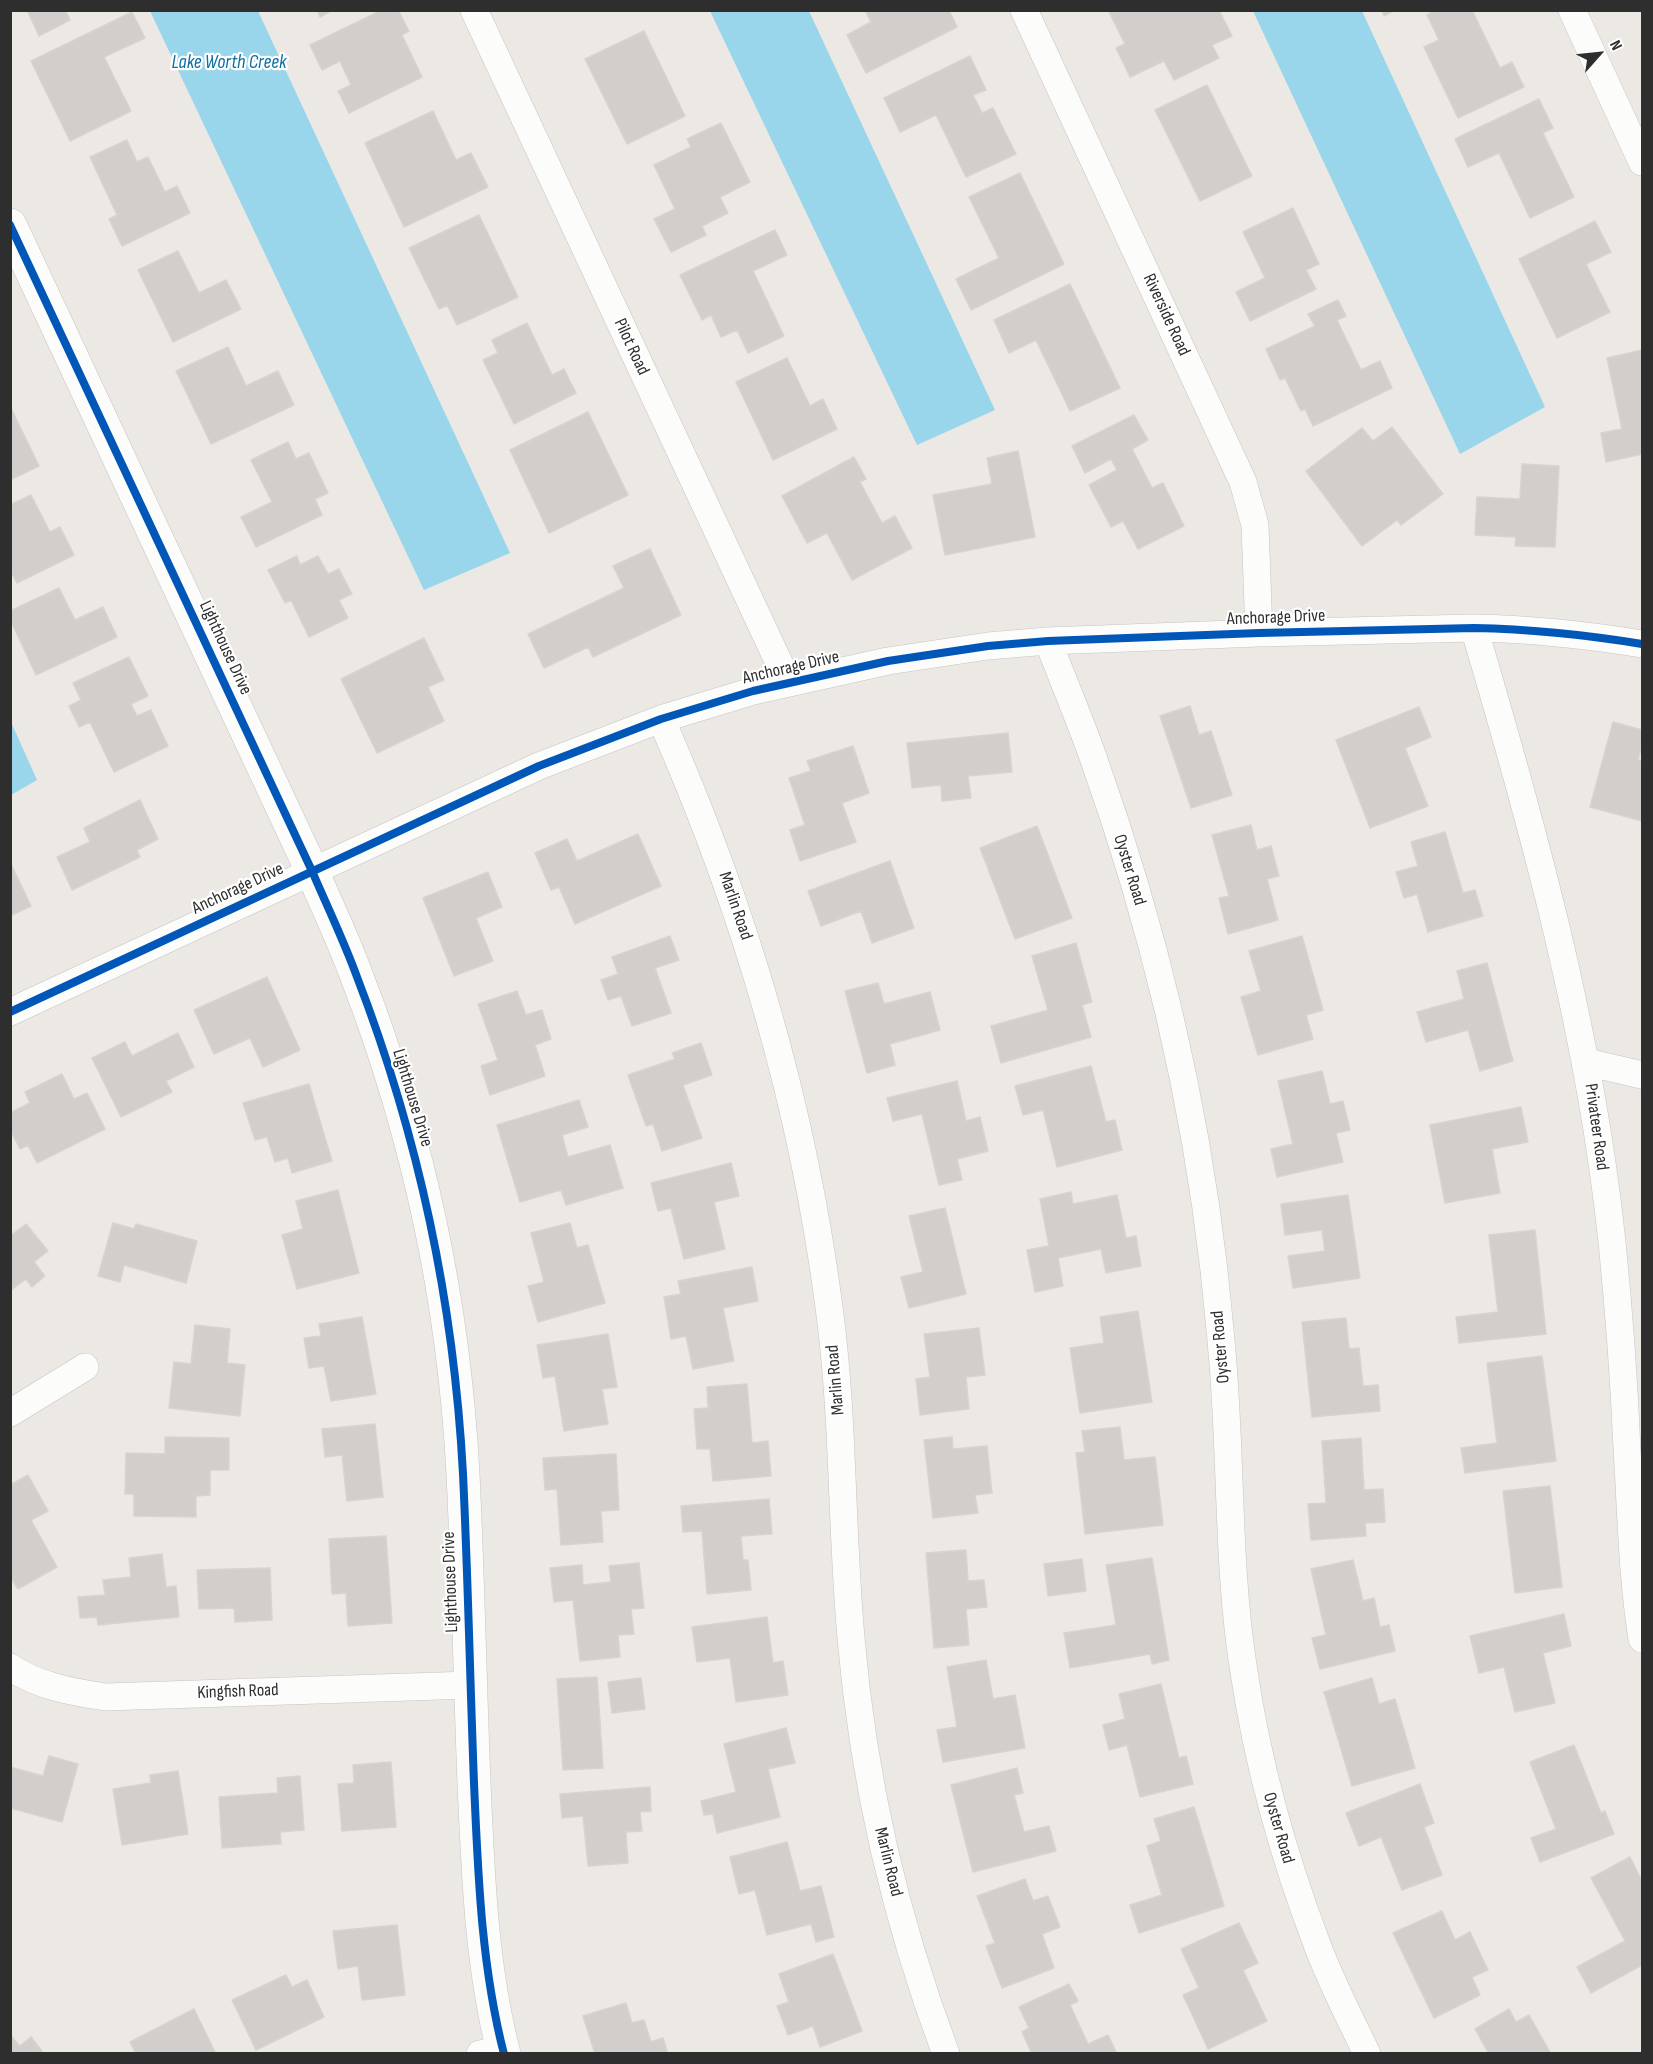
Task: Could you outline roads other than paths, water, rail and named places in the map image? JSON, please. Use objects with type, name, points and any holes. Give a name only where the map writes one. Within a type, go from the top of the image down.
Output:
[{"type":"street","name":"Pilot Road","points":[[474,10],[788,682]]},
{"type":"street","name":"Riverside Road","points":[[1024,10],[1243,482],[1255,525],[1258,633]]},
{"type":"street","points":[[1572,10],[1642,162]]},
{"type":"street","name":"Lighthouse Drive","points":[[10,225],[312,871],[357,976],[390,1072],[418,1170],[439,1269],[454,1370],[462,1471],[478,1887],[496,2052]]},
{"type":"street","name":"Anchorage Drive","points":[[10,1012],[539,766],[661,719],[788,682],[888,661],[988,646],[1048,641],[1474,628],[1589,636],[1642,644]]},
{"type":"street","name":"Privateer Road","points":[[1474,628],[1516,768],[1550,897],[1586,1062],[1612,1240],[1624,1374],[1634,1584],[1642,1639]]},
{"type":"street","name":"Oyster Road","points":[[1048,641],[1094,758],[1141,905],[1171,1025],[1195,1146],[1213,1268],[1225,1390],[1237,1616],[1244,1671],[1265,1779],[1288,1864],[1318,1948],[1367,2054]]},
{"type":"street","name":"Marlin Road","points":[[661,719],[724,872],[759,978],[789,1088],[812,1198],[830,1310],[840,1422],[851,1638],[863,1739],[882,1838],[907,1936],[946,2054]]},
{"type":"street","points":[[1586,1062],[1642,1075]]},
{"type":"street","points":[[10,1413],[85,1367]]},
{"type":"street","name":"Kingfish Road","points":[[10,1667],[60,1689],[105,1697],[470,1685]]},
{"type":"water","name":"Lake Worth Creek","points":[[150,11],[258,11],[510,553],[424,590]]},
{"type":"water","points":[[710,11],[809,11],[995,410],[917,445]]},
{"type":"water","points":[[1253,11],[1362,11],[1545,407],[1460,454]]},
{"type":"water","points":[[11,722],[37,780],[10,795]]}]
